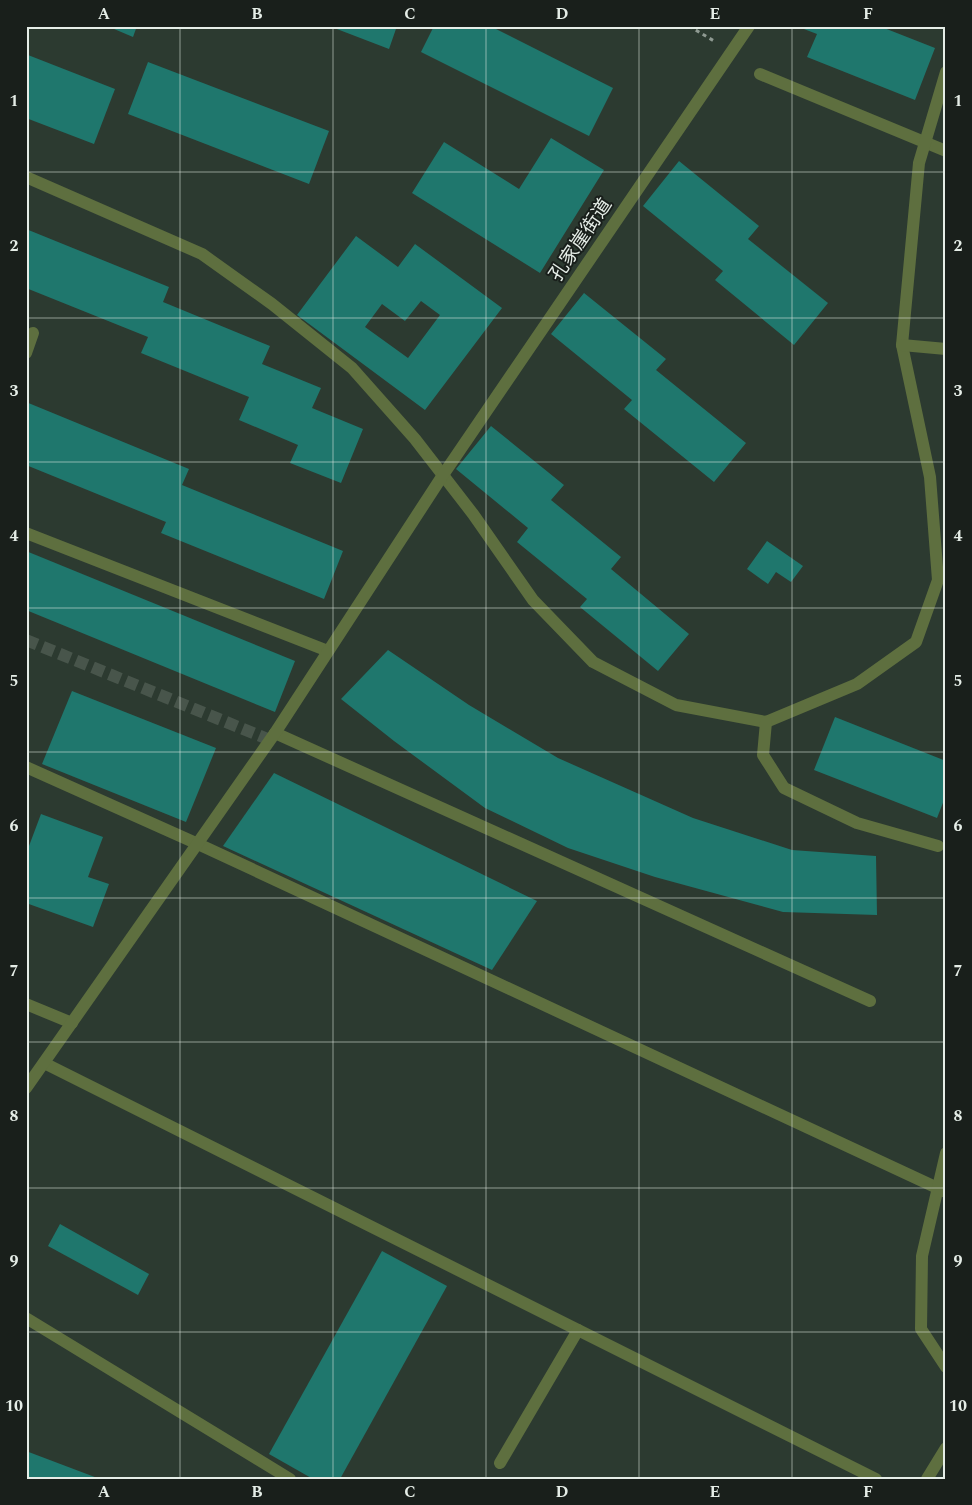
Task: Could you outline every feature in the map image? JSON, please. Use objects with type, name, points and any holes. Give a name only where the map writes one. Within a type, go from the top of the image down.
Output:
[{"type":"street","name":"孔家崖街道","points":[[26,1088],[275,733],[443,475],[749,26]]},
{"type":"street","points":[[26,177],[202,254],[272,304],[352,368],[415,439],[473,514],[533,600],[593,662],[676,706],[766,722],[857,684],[916,642],[938,580],[930,477],[902,345],[919,163],[946,72]]},
{"type":"street","points":[[760,74],[946,150]]},
{"type":"street","points":[[26,353],[33,333]]},
{"type":"street","points":[[902,345],[946,349]]},
{"type":"street","points":[[26,532],[328,651]]},
{"type":"street","points":[[766,722],[763,755],[784,788],[857,823],[938,846]]},
{"type":"street","points":[[275,733],[870,1001]]},
{"type":"street","points":[[26,767],[198,844],[942,1190]]},
{"type":"street","points":[[26,1004],[72,1024]]},
{"type":"street","points":[[44,1063],[876,1479]]},
{"type":"street","points":[[946,1153],[942,1190],[922,1256],[921,1329],[946,1368]]},
{"type":"street","points":[[26,1318],[290,1479]]},
{"type":"street","points":[[500,1463],[578,1330]]},
{"type":"street","points":[[927,1479],[946,1448]]},
{"type":"path","points":[[689,26],[732,51]]},
{"type":"building","points":[[107,26],[137,26],[133,37]]},
{"type":"building","points":[[329,26],[397,26],[389,49]]},
{"type":"building","points":[[434,26],[490,26],[613,88],[589,136],[421,52]]},
{"type":"building","points":[[796,26],[879,26],[935,48],[915,100],[807,57],[817,34]]},
{"type":"building","points":[[28,55],[115,89],[94,144],[26,118],[26,59]]},
{"type":"building","points":[[148,62],[329,131],[309,184],[128,114]]},
{"type":"building","points":[[551,138],[604,170],[540,273],[412,193],[444,142],[519,189]]},
{"type":"building","points":[[679,161],[759,226],[748,239],[828,303],[794,345],[715,280],[723,271],[643,206]]},
{"type":"building","points":[[26,229],[169,287],[163,302],[270,346],[262,364],[321,388],[312,408],[363,429],[341,483],[290,463],[298,445],[239,420],[249,397],[141,353],[148,337],[26,288]]},
{"type":"building","points":[[356,236],[398,267],[415,244],[502,308],[425,410],[297,315]],"holes":[[[421,301],[440,315],[408,358],[365,327],[382,304],[405,321]]]},
{"type":"building","points":[[584,293],[666,359],[656,370],[746,443],[714,482],[624,409],[632,400],[551,334]]},
{"type":"building","points":[[26,402],[189,469],[182,485],[343,551],[324,599],[161,533],[166,522],[26,465]]},
{"type":"building","points":[[491,426],[564,485],[551,500],[621,557],[611,569],[689,634],[658,671],[580,607],[587,599],[517,542],[528,528],[456,469]]},
{"type":"building","points":[[767,541],[803,566],[791,582],[776,572],[768,584],[747,569]]},
{"type":"building","points":[[26,551],[295,661],[275,712],[26,610]]},
{"type":"building","points":[[388,650],[469,705],[558,758],[693,818],[792,850],[876,856],[877,915],[783,912],[655,877],[568,848],[485,808],[394,741],[341,699]]},
{"type":"building","points":[[72,691],[216,748],[186,822],[42,764]]},
{"type":"building","points":[[835,717],[946,761],[946,795],[937,818],[814,770]]},
{"type":"building","points":[[274,773],[537,901],[492,970],[223,846]]},
{"type":"building","points":[[41,814],[103,837],[88,877],[109,884],[93,927],[26,903],[26,854]]},
{"type":"building","points":[[60,1224],[149,1274],[138,1295],[48,1246]]},
{"type":"building","points":[[382,1251],[447,1286],[340,1479],[313,1479],[269,1454]]},
{"type":"building","points":[[26,1451],[100,1479],[26,1479]]},
{"type":"tunnel","points":[[26,640],[270,740]]}]
